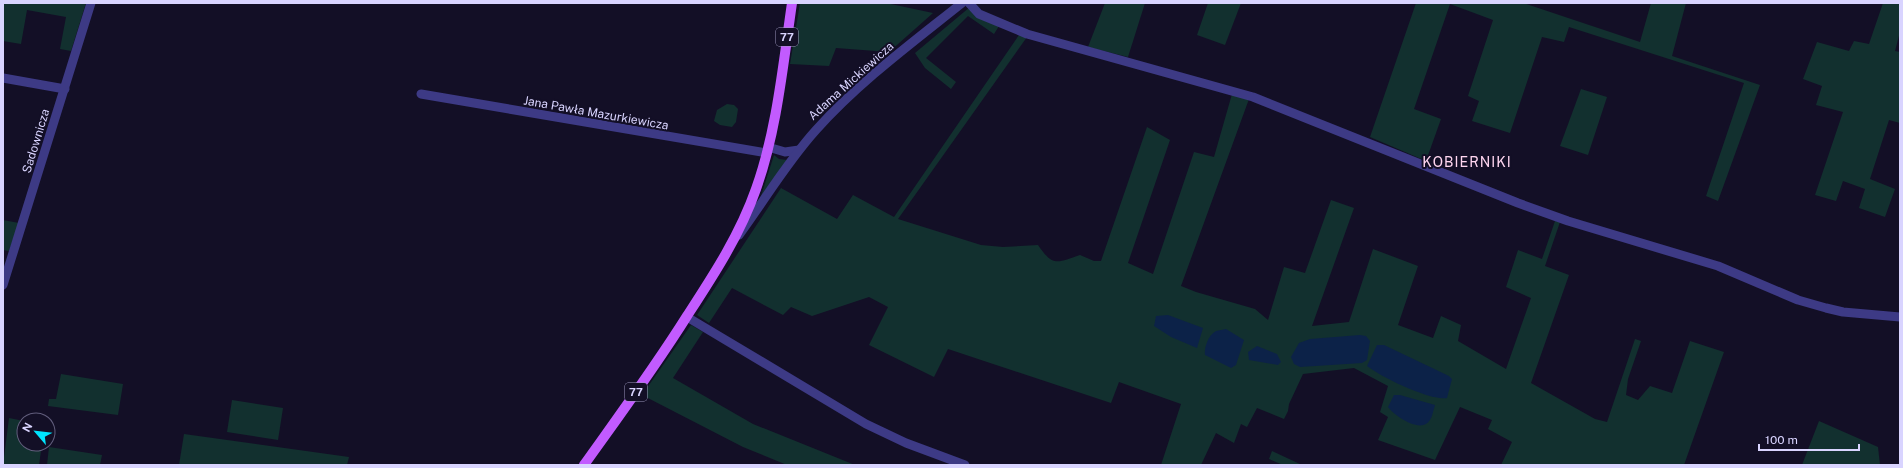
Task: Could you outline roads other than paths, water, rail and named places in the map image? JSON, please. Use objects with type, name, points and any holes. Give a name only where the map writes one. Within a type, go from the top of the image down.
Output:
[{"type":"main road","name":"77","points":[[768,150],[792,3]]},
{"type":"main road","name":"Adama Mickiewicza","points":[[584,465],[687,317],[728,250],[754,195],[768,150]]},
{"type":"street","name":"Sadownicza","points":[[3,285],[92,3]]},
{"type":"street","name":"Adama Mickiewicza","points":[[728,250],[799,150],[822,123],[850,95],[962,3]]},
{"type":"street","points":[[969,3],[979,14],[1016,30],[1253,97],[1518,203],[1576,223],[1718,266],[1798,300],[1838,311],[1900,317]]},
{"type":"street","points":[[3,78],[65,89]]},
{"type":"street","name":"Jana Pawła Mazurkiewicza","points":[[421,94],[768,150],[785,152],[799,150]]},
{"type":"street","points":[[687,317],[866,424],[906,443],[965,465]]},
{"type":"water","points":[[1168,315],[1203,328],[1197,348],[1171,337],[1154,326],[1156,316]]},
{"type":"water","points":[[1226,329],[1244,340],[1236,365],[1231,368],[1205,355],[1206,345],[1211,335],[1216,331]]},
{"type":"water","points":[[1360,335],[1366,336],[1370,341],[1367,360],[1362,363],[1300,367],[1294,364],[1291,357],[1299,343],[1310,339]]},
{"type":"water","points":[[1377,345],[1384,345],[1449,376],[1452,379],[1447,398],[1429,396],[1418,392],[1394,382],[1367,366]]},
{"type":"water","points":[[1257,346],[1277,354],[1281,362],[1278,365],[1249,360],[1248,352]]},
{"type":"water","points":[[1394,395],[1400,395],[1435,405],[1430,421],[1426,424],[1416,425],[1405,421],[1395,414],[1388,407]]},
{"type":"district","name":"KOBIERNIKI","points":[[1467,162]]}]
